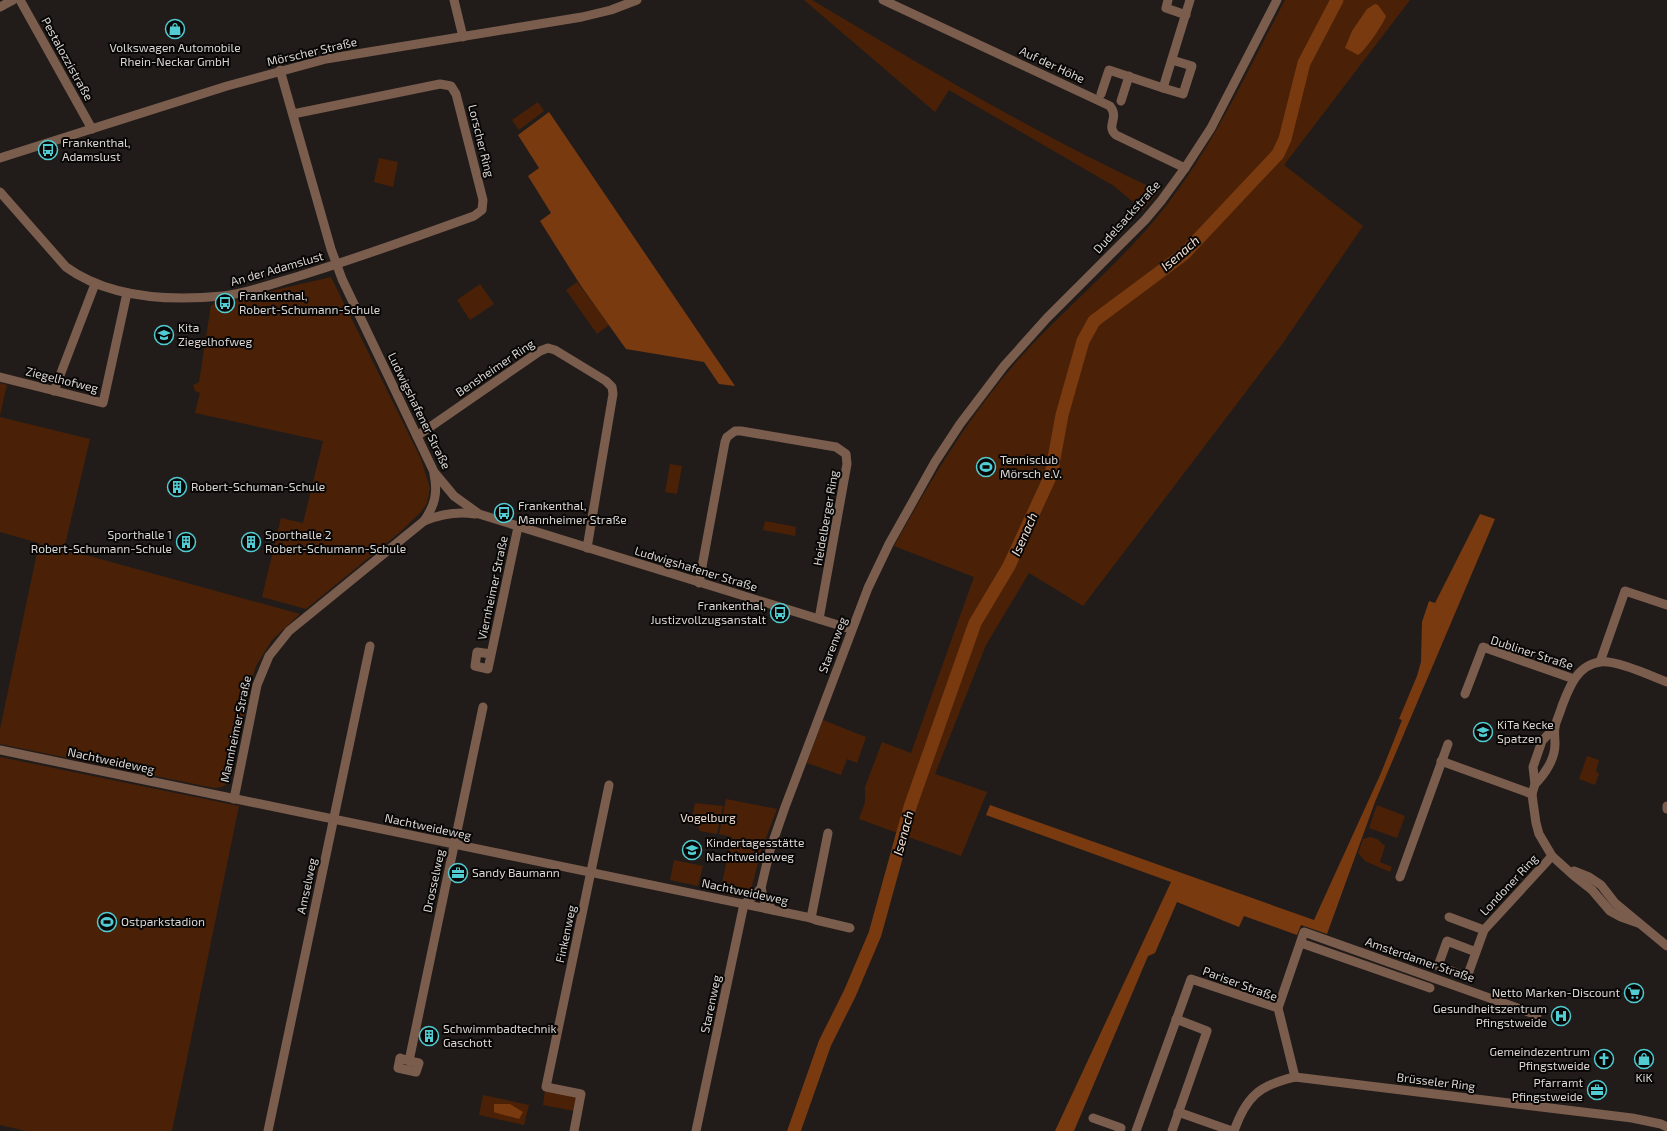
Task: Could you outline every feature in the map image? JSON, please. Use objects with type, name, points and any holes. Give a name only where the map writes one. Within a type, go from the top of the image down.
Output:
[{"type":"street","points":[[0,7],[13,0]]},
{"type":"street","name":"Pestalozzistraße","points":[[20,0],[92,129]]},
{"type":"street","points":[[454,0],[463,37]]},
{"type":"street","name":"Mörscher Straße","points":[[0,158],[280,70],[326,59],[582,17],[611,10],[637,0]]},
{"type":"street","name":"Auf der Höhe","points":[[883,0],[1110,106],[1114,111],[1115,117],[1111,126],[1112,132],[1185,168]]},
{"type":"street","points":[[1168,0],[1166,8],[1186,15]]},
{"type":"street","points":[[1163,88],[1190,0]]},
{"type":"street","name":"Dudelsackstraße","points":[[960,424],[1004,366],[1047,318],[1145,220],[1161,201],[1211,128],[1277,0]]},
{"type":"street","points":[[1101,94],[1109,70],[1183,94],[1192,66],[1172,60]]},
{"type":"street","name":"Ludwigshafener Straße","points":[[280,70],[336,265],[434,472],[454,496],[479,514],[851,629]]},
{"type":"street","points":[[1121,101],[1129,76]]},
{"type":"street","name":"Lorscher Ring","points":[[293,114],[440,84],[451,86],[456,94],[483,200],[482,210],[474,216],[336,265]]},
{"type":"street","name":"An der Adamslust","points":[[0,192],[66,267],[95,284],[127,293],[162,297],[190,298],[224,296],[248,291],[336,265]]},
{"type":"street","points":[[54,391],[95,284]]},
{"type":"street","name":"Ziegelhofweg","points":[[0,377],[103,403],[127,293]]},
{"type":"street","name":"Bensheimer Ring","points":[[417,436],[540,351],[548,348],[555,350],[606,381],[612,387],[613,394],[587,548]]},
{"type":"street","name":"Starenweg","points":[[696,1131],[744,904],[754,896],[760,888],[774,835],[851,629],[868,588],[889,544],[924,481],[960,424]]},
{"type":"street","name":"Heidelberger Ring","points":[[699,583],[724,442],[727,437],[736,431],[741,431],[836,447],[846,454],[848,464],[819,619]]},
{"type":"street","name":"Mannheimer Straße","points":[[424,521],[436,499],[434,472]]},
{"type":"street","name":"Mannheimer Straße","points":[[234,799],[257,685],[269,656],[289,632],[424,521],[449,513],[464,512],[479,514]]},
{"type":"street","name":"Viernheimer Straße","points":[[491,654],[518,527]]},
{"type":"street","points":[[1600,662],[1625,591],[1667,605]]},
{"type":"street","name":"Amselweg","points":[[268,1131],[370,646]]},
{"type":"street","name":"Dubliner Straße","points":[[1465,694],[1483,647],[1574,679]]},
{"type":"street","points":[[1574,679],[1591,666],[1600,662],[1614,664],[1667,682]]},
{"type":"street","name":"Londoner Ring","points":[[1535,784],[1532,767],[1542,741],[1555,727],[1574,679]]},
{"type":"street","name":"Drosselweg","points":[[409,1060],[483,707]]},
{"type":"street","name":"Londoner Ring","points":[[1555,727],[1555,746],[1546,772],[1535,784],[1532,794],[1539,834],[1552,856],[1592,890],[1610,911],[1638,923],[1667,946]]},
{"type":"street","points":[[1400,877],[1448,744]]},
{"type":"street","name":"Nachtweideweg","points":[[0,750],[773,910],[850,928]]},
{"type":"street","points":[[1442,761],[1532,794]]},
{"type":"street","name":"Finkenweg","points":[[574,1131],[581,1094],[546,1087],[609,785]]},
{"type":"street","points":[[811,918],[828,832]]},
{"type":"street","name":"Londoner Ring","points":[[1476,952],[1447,941],[1438,966],[1467,977],[1484,930],[1552,856]]},
{"type":"street","points":[[760,888],[764,900],[773,910]]},
{"type":"street","name":"Londoner Ring","points":[[1449,917],[1484,930]]},
{"type":"street","name":"Amsterdamer Straße","points":[[1430,988],[1301,943],[1304,932],[1537,1015]]},
{"type":"street","points":[[1278,1008],[1301,943]]},
{"type":"street","name":"Pariser Straße","points":[[1136,1131],[1191,979],[1278,1008],[1295,1077]]},
{"type":"street","points":[[1172,1131],[1208,1031],[1176,1019]]},
{"type":"street","name":"Brüsseler Ring","points":[[1233,1131],[1240,1113],[1246,1103],[1254,1095],[1264,1087],[1278,1081],[1295,1077],[1632,1118],[1665,1125]]},
{"type":"street","points":[[1178,1112],[1233,1131]]},
{"type":"street","points":[[1093,1118],[1120,1129],[1130,1131]]},
{"type":"green space","points":[[804,0],[812,0],[940,76],[1070,148],[1159,191],[1143,210],[1114,186],[949,90],[935,112]]},
{"type":"green space","points":[[1285,0],[1410,0],[1284,165],[1363,226],[1283,343],[1083,606],[1029,573],[986,645],[935,774],[987,792],[961,856],[859,819],[865,802],[865,787],[882,742],[911,753],[974,577],[894,546],[951,450],[966,427],[1000,382],[1034,342],[1137,240],[1173,197],[1192,170],[1225,115]]},
{"type":"green space","points":[[538,102],[544,111],[519,130],[512,120]]},
{"type":"green space","points":[[379,158],[398,162],[393,187],[374,182]]},
{"type":"green space","points":[[331,277],[421,459],[430,488],[427,503],[421,512],[399,533],[306,609],[262,597],[281,518],[303,523],[323,441],[195,413],[200,393],[195,391],[193,385],[199,382],[211,305]]},
{"type":"green space","points":[[577,282],[609,325],[597,334],[566,290]]},
{"type":"green space","points":[[480,284],[494,304],[470,320],[457,300]]},
{"type":"green space","points":[[0,383],[7,385],[0,415]]},
{"type":"green space","points":[[0,417],[90,439],[64,549],[300,614],[272,640],[256,666],[231,776],[225,785],[214,788],[0,744],[0,729],[39,543],[0,532]]},
{"type":"green space","points":[[670,464],[682,466],[677,494],[665,492]]},
{"type":"green space","points":[[765,521],[796,527],[795,536],[763,530]]},
{"type":"green space","points":[[823,720],[866,737],[857,763],[847,759],[841,775],[807,763]]},
{"type":"green space","points":[[1587,756],[1599,760],[1596,771],[1599,774],[1595,785],[1579,779]]},
{"type":"green space","name":"Ostparkstadion","points":[[0,757],[239,806],[172,1131],[26,1131],[0,1125]]},
{"type":"green space","points":[[726,799],[777,809],[761,851],[751,890],[744,896],[740,897],[720,892],[732,837],[719,834]]},
{"type":"green space","name":"Vogelburg","points":[[695,803],[723,806],[717,834],[700,831],[694,818],[692,817]]},
{"type":"green space","points":[[1377,805],[1405,816],[1397,838],[1369,828]]},
{"type":"green space","points":[[1370,837],[1377,839],[1385,846],[1380,862],[1392,867],[1390,872],[1365,861],[1358,853],[1363,839]]},
{"type":"green space","points":[[674,860],[703,866],[698,886],[670,880]]},
{"type":"green space","points":[[545,1090],[577,1096],[574,1111],[543,1105]]},
{"type":"green space","points":[[483,1095],[529,1105],[524,1125],[479,1115]]},
{"type":"shaded area","points":[[1375,4],[1378,5],[1386,16],[1374,37],[1358,55],[1345,48],[1352,31],[1367,9]]},
{"type":"shaded area","points":[[549,112],[735,386],[719,384],[704,362],[626,349],[581,286],[540,221],[551,213],[528,176],[539,168],[518,135]]},
{"type":"shaded area","points":[[1480,514],[1495,519],[1375,802],[1327,934],[1301,925],[1297,935],[1244,916],[1239,927],[1177,902],[1155,953],[1148,956],[1074,1131],[1055,1131],[1171,882],[986,815],[990,805],[1314,920],[1381,773],[1402,720],[1399,719],[1417,676],[1421,662],[1422,622],[1429,601],[1435,603]]},
{"type":"shaded area","points":[[494,1104],[510,1104],[523,1112],[519,1119],[502,1115],[494,1112]]},
{"type":"waterway","name":"Isenach","points":[[794,1131],[825,1043],[850,993],[875,934],[910,807],[975,623],[1009,566],[1051,475],[1062,415],[1083,341],[1094,321],[1184,254],[1278,154],[1285,139],[1304,63],[1337,0]]},
{"type":"place","name":"Volkswagen Automobile Rhein-Neckar GmbH","points":[[175,29]]},
{"type":"place","name":"Frankenthal, Adamslust","points":[[48,150]]},
{"type":"place","name":"Frankenthal, Robert-Schumann-Schule","points":[[225,303]]},
{"type":"place","name":"Kita Ziegelhofweg","points":[[164,335]]},
{"type":"place","name":"Tennisclub Mörsch e.V.","points":[[986,467]]},
{"type":"place","name":"Robert-Schuman-Schule","points":[[177,487]]},
{"type":"place","name":"Frankenthal, Mannheimer Straße","points":[[504,513]]},
{"type":"place","name":"Sporthalle 1 Robert-Schumann-Schule","points":[[186,542]]},
{"type":"place","name":"Sporthalle 2 Robert-Schumann-Schule","points":[[251,542]]},
{"type":"place","name":"Frankenthal, Justizvollzugsanstalt","points":[[780,613]]},
{"type":"place","name":"KiTa Kecke Spatzen","points":[[1483,732]]},
{"type":"place","name":"Kindertagesstätte Nachtweideweg","points":[[692,850]]},
{"type":"place","name":"Sandy Baumann","points":[[458,873]]},
{"type":"place","name":"Ostparkstadion","points":[[107,922]]},
{"type":"place","name":"Netto Marken-Discount","points":[[1634,993]]},
{"type":"place","name":"Gesundheitszentrum Pfingstweide","points":[[1561,1016]]},
{"type":"place","name":"Schwimmbadtechnik Gaschott","points":[[429,1036]]},
{"type":"place","name":"Gemeindezentrum Pfingstweide","points":[[1604,1059]]},
{"type":"place","name":"KiK","points":[[1644,1059]]},
{"type":"place","name":"Pfarramt Pfingstweide","points":[[1597,1090]]}]
